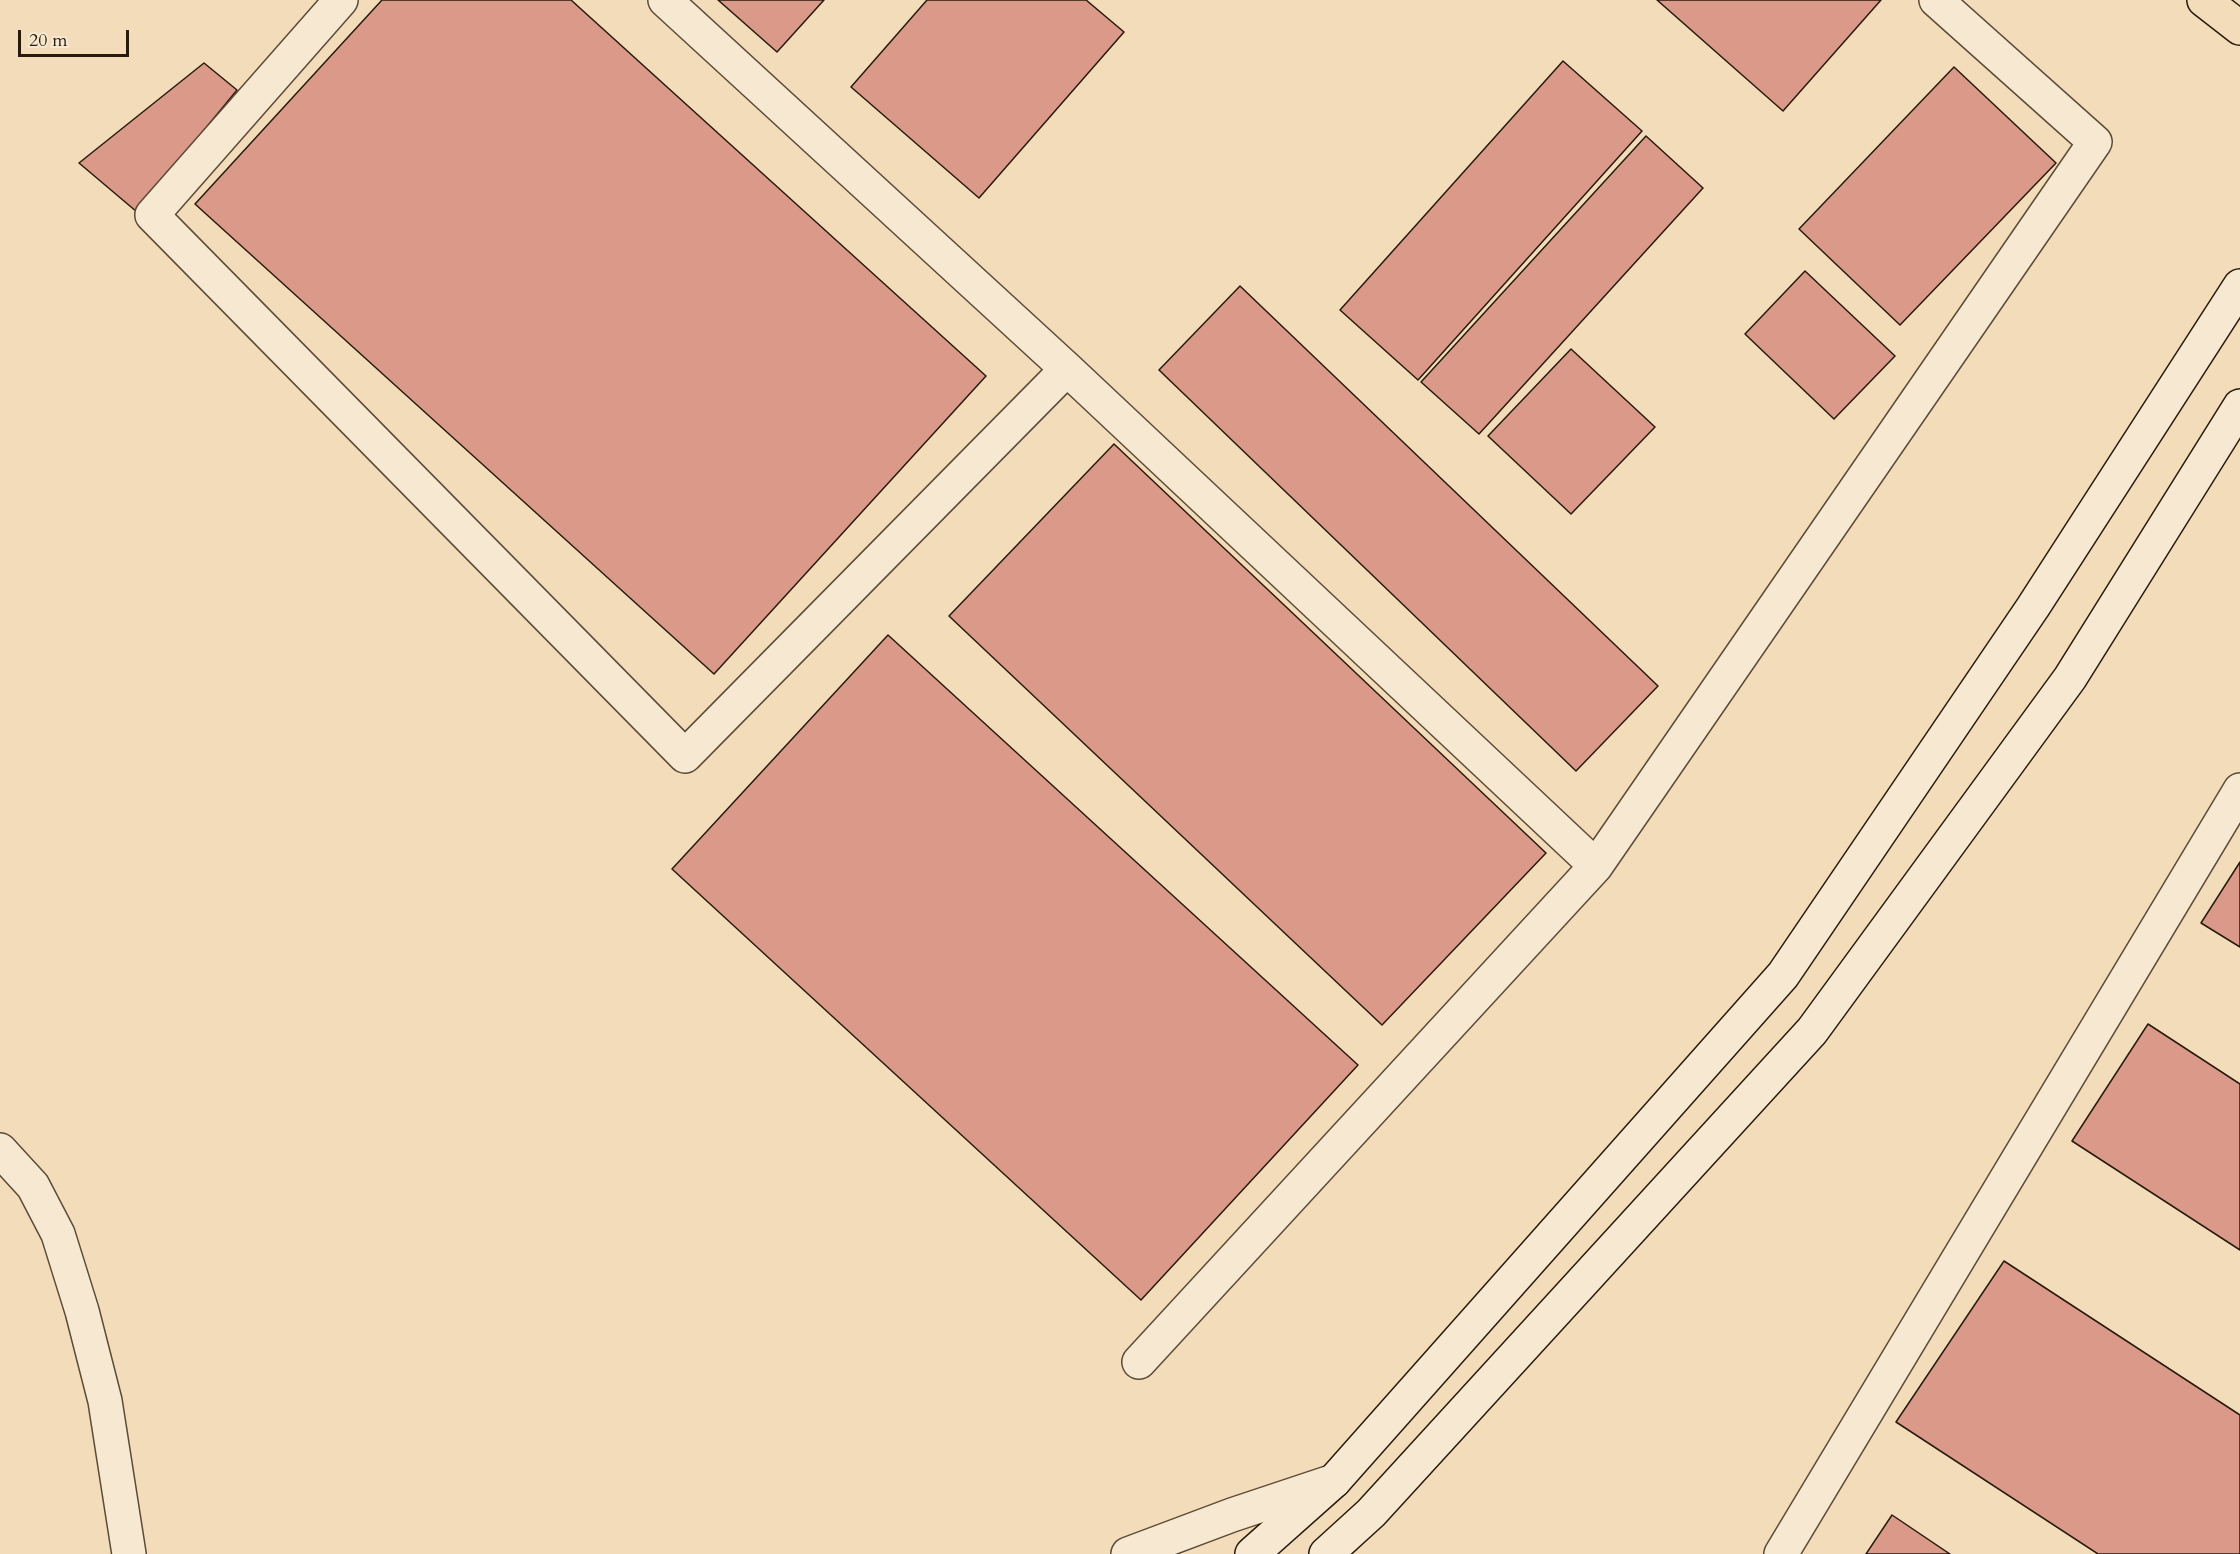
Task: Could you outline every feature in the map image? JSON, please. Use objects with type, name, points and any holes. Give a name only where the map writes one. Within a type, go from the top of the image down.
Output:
[{"type":"main road","points":[[2204,0],[2240,28]]},
{"type":"street","points":[[342,0],[152,215],[685,756],[1066,369]]},
{"type":"street","points":[[665,0],[1066,369],[1596,866]]},
{"type":"street","points":[[1139,1362],[1596,866],[2095,142],[1936,0]]},
{"type":"street","points":[[1252,1554],[1334,1481],[1783,975],[2033,607],[2240,286]]},
{"type":"street","points":[[1326,1554],[1371,1513],[1812,1031],[2070,678],[2240,406]]},
{"type":"street","points":[[1781,1554],[2240,790]]},
{"type":"street","points":[[0,1150],[33,1186],[58,1234],[82,1311],[105,1401],[129,1554]]},
{"type":"street","points":[[1128,1554],[1232,1515],[1334,1481]]},
{"type":"building","points":[[382,0],[571,0],[986,376],[714,674],[195,204]]},
{"type":"building","points":[[718,0],[824,0],[777,52]]},
{"type":"building","points":[[927,0],[1086,0],[1124,32],[979,198],[851,87]]},
{"type":"building","points":[[1657,0],[1881,0],[1783,111]]},
{"type":"building","points":[[1563,61],[1642,131],[1418,380],[1340,310]]},
{"type":"building","points":[[204,63],[237,90],[137,212],[79,163]]},
{"type":"building","points":[[1954,67],[2056,163],[1900,325],[1799,229]]},
{"type":"building","points":[[1646,136],[1703,188],[1479,434],[1421,382]]},
{"type":"building","points":[[1805,271],[1895,356],[1834,419],[1745,334]]},
{"type":"building","points":[[1240,286],[1658,686],[1576,771],[1159,370]]},
{"type":"building","points":[[1571,349],[1655,427],[1571,514],[1488,436]]},
{"type":"building","points":[[1114,444],[1546,853],[1382,1025],[949,616]]},
{"type":"building","points":[[888,635],[1358,1065],[1141,1300],[672,869]]},
{"type":"building","points":[[2240,862],[2240,947],[2201,923]]},
{"type":"building","points":[[2148,1024],[2240,1084],[2240,1250],[2072,1141]]},
{"type":"building","points":[[2004,1261],[2240,1415],[2240,1554],[2098,1554],[1896,1422]]},
{"type":"building","points":[[1892,1515],[1950,1554],[1866,1554]]}]
